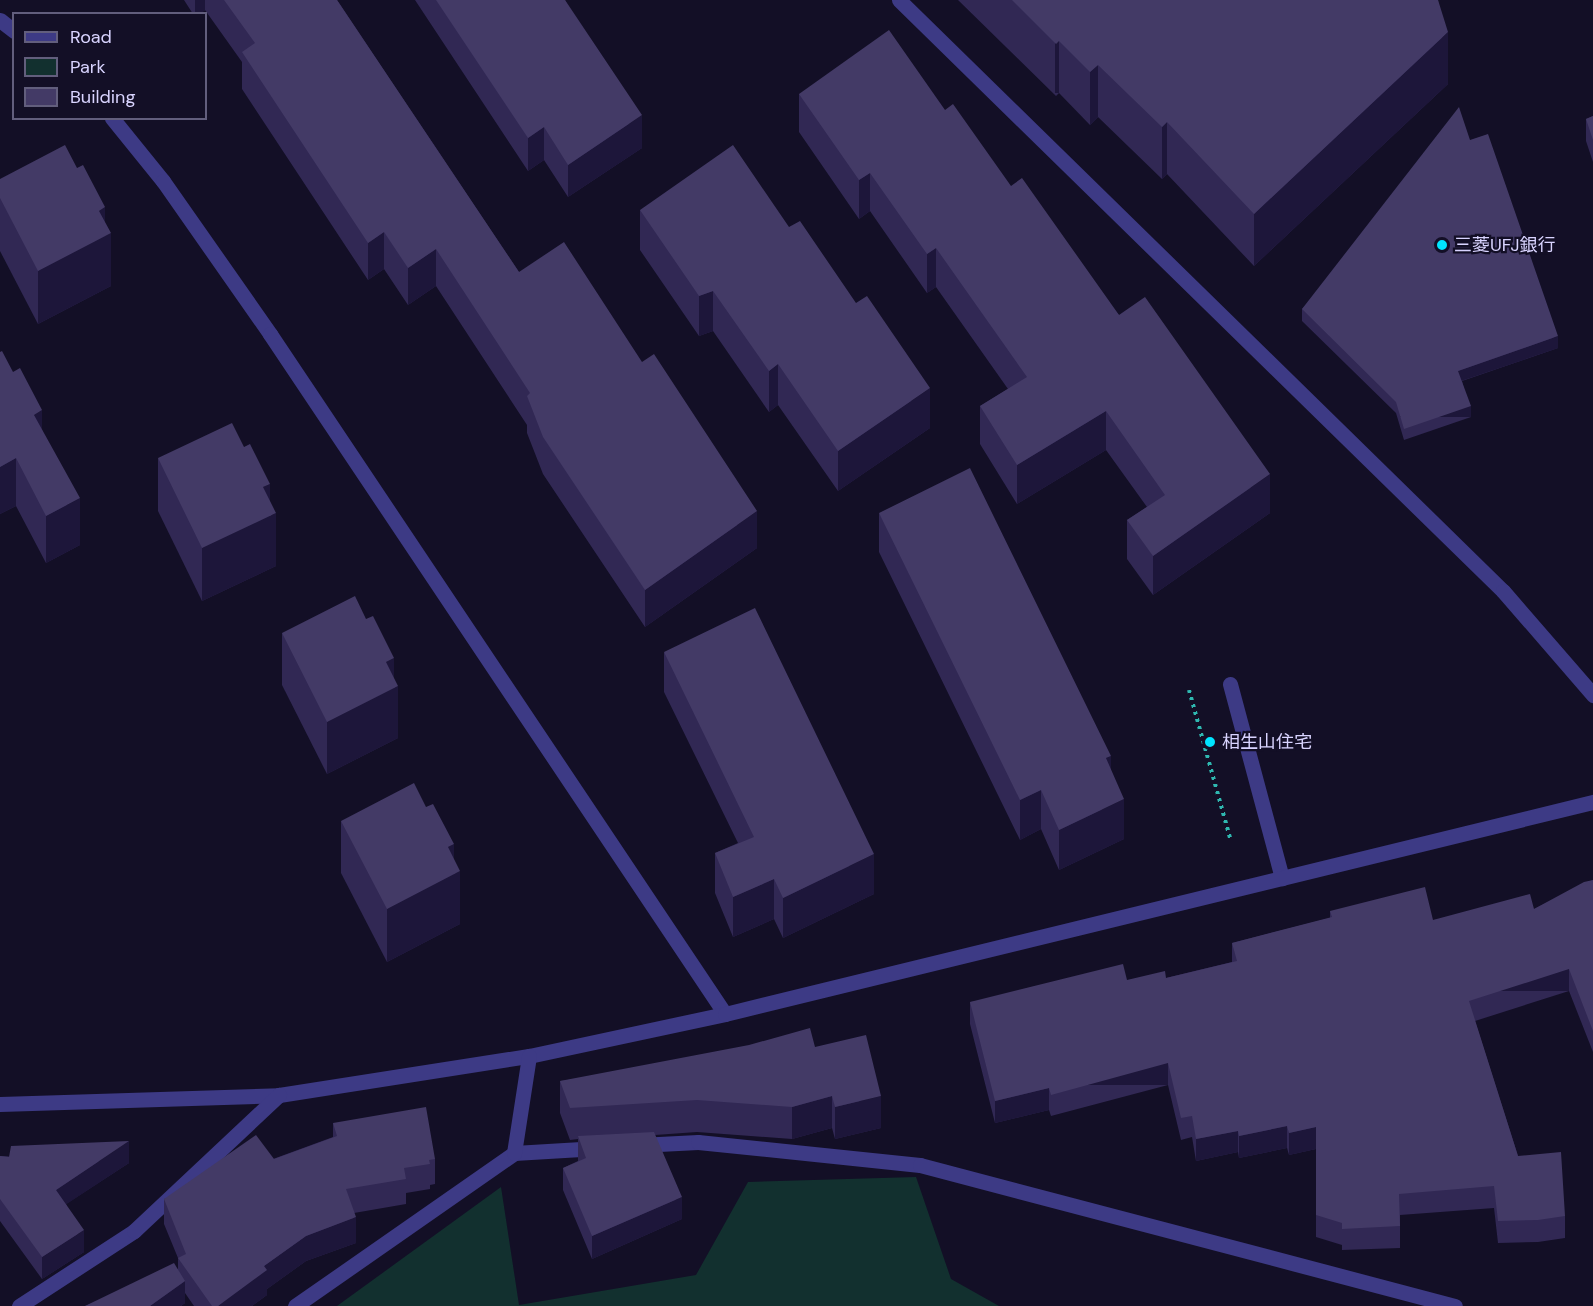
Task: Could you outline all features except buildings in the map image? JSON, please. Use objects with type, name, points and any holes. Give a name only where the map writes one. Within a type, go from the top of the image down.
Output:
[{"type":"street","points":[[899,0],[1503,591],[1593,695]]},
{"type":"street","points":[[0,20],[12,29]]},
{"type":"street","points":[[114,120],[163,181],[270,334],[725,1014]]},
{"type":"street","points":[[1230,684],[1282,878]]},
{"type":"street","points":[[0,1104],[279,1095],[529,1056],[725,1014],[1593,802]]},
{"type":"street","points":[[514,1153],[529,1056]]},
{"type":"street","points":[[19,1306],[134,1231],[279,1095]]},
{"type":"street","points":[[295,1306],[514,1153],[698,1142],[920,1165],[1455,1306]]},
{"type":"path","points":[[1189,690],[1230,838]]},
{"type":"green space","points":[[916,1177],[951,1279],[999,1306],[337,1306],[501,1187],[519,1305],[696,1275],[748,1182]]},
{"type":"place","name":"三菱UFJ銀行","points":[[1442,245]]},
{"type":"place","name":"相生山住宅","points":[[1210,742]]}]
